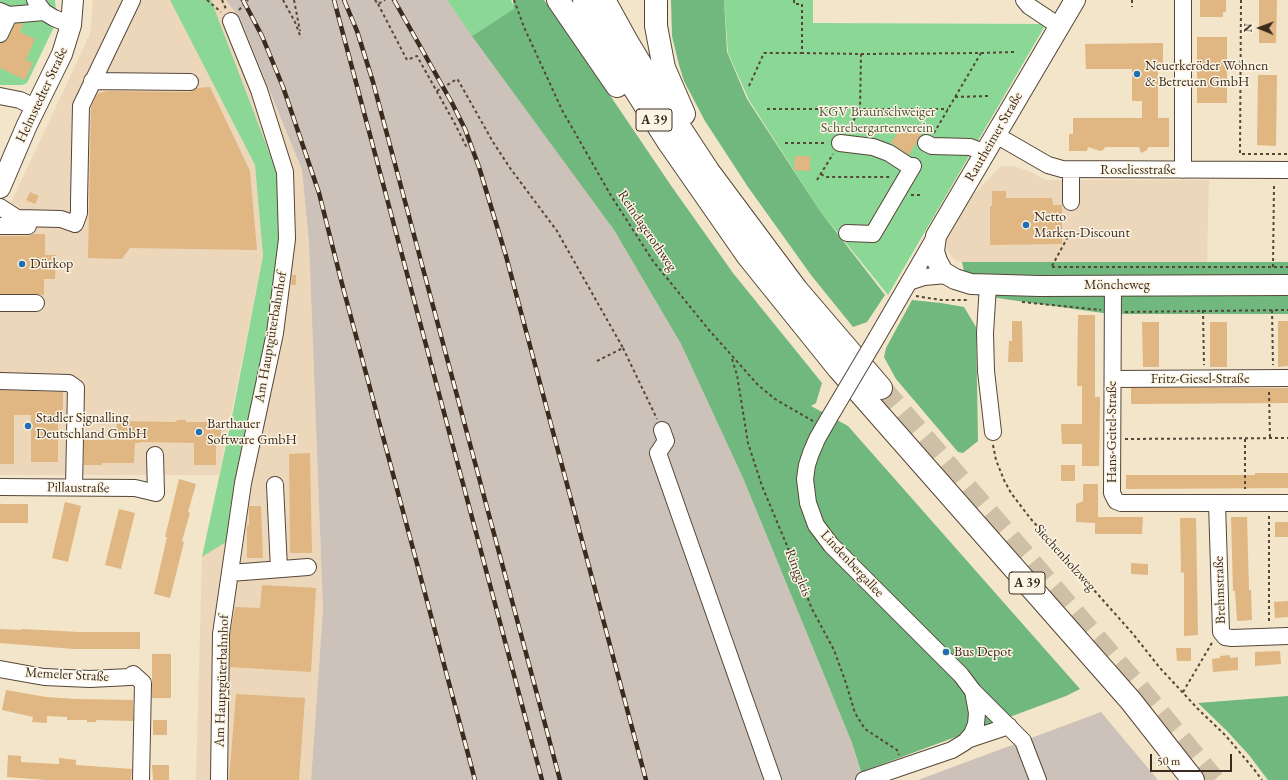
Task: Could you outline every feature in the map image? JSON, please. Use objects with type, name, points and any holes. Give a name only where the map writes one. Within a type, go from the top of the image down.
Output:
[{"type":"highway","points":[[558,0],[702,209],[716,224],[732,235]]},
{"type":"highway","name":"A 39","points":[[584,0],[624,72],[669,143],[732,235],[838,368],[1130,701],[1193,780]]},
{"type":"highway","name":"A 39","points":[[604,0],[667,108],[709,172],[797,290],[881,388]]},
{"type":"highway","points":[[656,0],[656,26],[664,68],[709,172]]},
{"type":"main road","name":"Helmstedter Straße","points":[[0,188],[62,54],[71,25],[73,0]]},
{"type":"main road","name":"Rautheimer Straße","points":[[947,275],[939,266],[935,257],[934,244],[936,236],[1075,0]]},
{"type":"main road","name":"Möncheweg","points":[[947,275],[987,292],[1052,276],[1113,285],[1288,285]]},
{"type":"street","points":[[0,226],[58,227],[75,224],[79,213],[81,106],[132,0]]},
{"type":"street","points":[[1024,0],[1029,6],[1060,26]]},
{"type":"street","points":[[1183,0],[1183,170]]},
{"type":"street","points":[[0,34],[4,9],[39,6],[54,18],[71,25]]},
{"type":"street","name":"Am Hauptgüterbahnhof","points":[[219,780],[221,634],[243,483],[275,333],[287,239],[285,172],[259,90],[231,21]]},
{"type":"street","points":[[92,81],[190,82]]},
{"type":"street","points":[[0,96],[20,100],[36,108]]},
{"type":"street","name":"Roseliesstraße","points":[[996,135],[1048,165],[1055,168],[1071,170],[1281,170]]},
{"type":"street","points":[[840,143],[873,147],[889,153],[911,170],[873,234],[847,233]]},
{"type":"street","points":[[927,144],[932,146],[970,147],[986,153]]},
{"type":"street","points":[[1071,170],[1071,202]]},
{"type":"street","points":[[0,207],[17,218],[61,219],[75,224]]},
{"type":"street","name":"Lindenbergallee","points":[[936,236],[826,422],[811,453],[807,465],[806,479],[808,503],[816,525],[831,546],[961,675],[973,691],[977,713],[976,724],[972,734],[967,740]]},
{"type":"street","points":[[905,289],[924,277],[947,275]]},
{"type":"street","name":"Hans-Geitel-Straße","points":[[1113,285],[1112,493],[1116,501],[1217,503],[1288,502]]},
{"type":"street","points":[[987,292],[985,333],[986,371],[993,432]]},
{"type":"street","points":[[0,303],[36,303]]},
{"type":"street","name":"Fritz-Giesel-Straße","points":[[1113,379],[1280,378]]},
{"type":"street","points":[[0,381],[69,383],[76,388],[74,487]]},
{"type":"street","points":[[662,430],[666,441],[658,453],[773,780]]},
{"type":"street","name":"Pillaustraße","points":[[0,487],[135,488],[156,493],[155,455]]},
{"type":"street","points":[[275,485],[279,569]]},
{"type":"street","name":"Brehmstraße","points":[[1217,503],[1221,632],[1225,637],[1232,638],[1288,636]]},
{"type":"street","points":[[230,573],[308,567]]},
{"type":"street","name":"Memeler Straße","points":[[0,669],[44,677],[90,679],[130,677],[133,674],[143,683],[142,780]]},
{"type":"street","points":[[973,691],[1023,741],[1038,780]]},
{"type":"street","points":[[864,780],[885,777],[904,766],[952,750],[967,740],[1009,726]]},
{"type":"street","points":[[1031,762],[1034,780]]},
{"type":"path","points":[[207,0],[231,21]]},
{"type":"path","points":[[283,0],[295,22],[301,38],[294,0]]},
{"type":"path","points":[[375,0],[407,60],[417,56],[467,148]]},
{"type":"path","points":[[378,4],[385,0]]},
{"type":"path","name":"Reindagerothweg","points":[[514,0],[524,27],[562,110],[610,194],[653,261],[732,357],[758,385],[775,399],[826,422]]},
{"type":"path","points":[[794,0],[794,4],[802,4],[802,53]]},
{"type":"path","points":[[1132,0],[1132,7]]},
{"type":"path","points":[[1241,0],[1240,154],[1288,154]]},
{"type":"path","points":[[749,86],[764,53],[861,54],[1014,52]]},
{"type":"path","points":[[927,144],[981,53]]},
{"type":"path","points":[[817,180],[860,109],[861,54]]},
{"type":"path","points":[[437,91],[457,79],[458,80],[492,142],[557,231],[623,348],[662,430]]},
{"type":"path","points":[[955,97],[988,96]]},
{"type":"path","points":[[767,108],[948,109]]},
{"type":"path","points":[[882,109],[897,118]]},
{"type":"path","points":[[785,142],[840,143]]},
{"type":"path","points":[[821,174],[826,177],[911,170]]},
{"type":"path","points":[[1273,267],[1281,170]]},
{"type":"path","points":[[1071,230],[1052,276],[1288,267]]},
{"type":"path","points":[[905,289],[909,295],[941,300],[987,292]]},
{"type":"path","points":[[1021,302],[1113,312],[1288,310]]},
{"type":"path","points":[[1203,310],[1204,379]]},
{"type":"path","points":[[1272,310],[1280,378]]},
{"type":"path","points":[[595,362],[623,348]]},
{"type":"path","name":"Ringgleis","points":[[732,357],[737,374],[748,443],[762,486],[812,609],[834,650],[855,713],[865,729],[897,750],[904,766]]},
{"type":"path","points":[[1269,407],[1270,438]]},
{"type":"path","name":"Siechenholzweg","points":[[993,432],[994,451],[999,469],[1020,506],[1133,634],[1160,668],[1198,709],[1226,736],[1262,780]]},
{"type":"path","points":[[1112,439],[1288,438]]},
{"type":"path","points":[[1245,439],[1245,503]]},
{"type":"path","points":[[1269,503],[1269,637]]},
{"type":"path","points":[[1183,692],[1210,645],[1221,632]]},
{"type":"shaded area","points":[[93,0],[170,0],[255,165],[263,256],[219,475],[0,475],[0,226],[90,34]]},
{"type":"shaded area","points":[[211,0],[226,0],[240,18],[302,170],[309,243],[323,610],[311,780],[196,780],[202,557],[226,542],[283,236]]},
{"type":"shaded area","points":[[226,0],[447,0],[614,230],[681,344],[743,478],[852,743],[863,780],[311,780],[323,610],[309,243],[302,170],[240,18]]},
{"type":"shaded area","points":[[1001,166],[1013,166],[1029,171],[1045,180],[1209,180],[1207,262],[956,261],[947,249],[946,240],[948,234],[971,194],[977,191]]},
{"type":"shaded area","points":[[1101,712],[1158,780],[918,780]]},
{"type":"green space","points":[[0,0],[55,0],[55,25],[27,83],[22,85],[0,85]]},
{"type":"green space","points":[[170,0],[211,0],[275,168],[281,203],[283,236],[271,332],[226,542],[202,557],[232,417],[263,256],[255,165]]},
{"type":"green space","points":[[447,0],[511,0],[515,9],[472,36]]},
{"type":"green space","points":[[513,0],[544,0],[672,187],[733,273],[822,383],[816,403],[811,406],[848,426],[1080,689],[1066,696],[861,772],[852,743],[743,478],[681,344],[614,230],[472,36],[514,9]]},
{"type":"green space","points":[[671,0],[724,0],[727,52],[747,99],[820,211],[885,295],[867,322],[853,327],[811,275],[748,187],[705,121],[684,81],[679,65],[672,36]]},
{"type":"green space","name":"KGV Braunschweiger Schrebergartenverein","points":[[724,0],[813,0],[813,23],[1046,24],[888,295],[820,211],[749,100],[728,53]]},
{"type":"green space","points":[[962,262],[1288,262],[1288,314],[1110,314],[969,294]]},
{"type":"green space","points":[[912,300],[964,307],[976,327],[978,441],[963,453],[958,452],[896,379],[884,357],[886,348]]},
{"type":"green space","points":[[1288,696],[1288,780],[1268,780],[1249,755],[1198,703]]},
{"type":"building","points":[[1200,0],[1226,0],[1226,12],[1223,12],[1223,17],[1200,17]]},
{"type":"building","points":[[1259,0],[1277,0],[1276,43],[1259,43]]},
{"type":"building","points":[[24,23],[20,32],[35,39],[26,60],[33,63],[25,80],[0,68],[0,43],[5,42],[15,24]]},
{"type":"building","points":[[1197,37],[1227,37],[1227,103],[1197,103]]},
{"type":"building","points":[[1163,43],[1163,69],[1158,69],[1158,118],[1169,118],[1169,147],[1148,147],[1147,150],[1141,153],[1139,147],[1105,147],[1100,151],[1088,147],[1087,151],[1069,151],[1069,134],[1073,134],[1073,118],[1142,118],[1142,101],[1132,101],[1132,69],[1086,69],[1085,44]]},
{"type":"building","points":[[1258,75],[1277,75],[1276,146],[1257,145]]},
{"type":"building","points":[[210,87],[250,171],[257,250],[130,248],[122,259],[88,258],[91,108],[96,96],[99,93],[108,91],[190,92],[198,88]]},
{"type":"building","points":[[903,124],[921,134],[909,155],[891,143]]},
{"type":"building","points":[[795,156],[810,156],[810,171],[794,170]]},
{"type":"building","name":"Netto Marken-Discount","points":[[992,191],[1006,191],[1006,198],[1052,198],[1053,205],[1062,205],[1062,244],[990,245],[990,206],[992,206]]},
{"type":"building","points":[[30,192],[39,196],[35,204],[26,200]]},
{"type":"building","points":[[33,234],[45,234],[45,255],[56,255],[55,279],[44,279],[44,295],[0,294],[0,236],[28,236]]},
{"type":"building","points":[[292,275],[296,275],[296,285],[291,285]]},
{"type":"building","points":[[1078,315],[1095,315],[1095,397],[1100,397],[1099,466],[1082,466],[1082,444],[1062,444],[1061,424],[1082,424],[1082,386],[1077,386]]},
{"type":"building","points":[[1012,321],[1022,321],[1023,362],[1008,362],[1009,341],[1012,341]]},
{"type":"building","points":[[1278,321],[1288,321],[1288,366],[1278,367]]},
{"type":"building","points":[[1142,322],[1159,322],[1159,367],[1143,367]]},
{"type":"building","points":[[1210,322],[1227,322],[1227,367],[1210,367]]},
{"type":"building","points":[[1131,388],[1288,388],[1288,403],[1131,404]]},
{"type":"building","points":[[0,390],[63,392],[63,415],[58,415],[58,462],[31,462],[31,415],[14,415],[14,464],[0,464]]},
{"type":"building","points":[[177,420],[186,420],[186,422],[221,422],[221,442],[216,442],[216,465],[194,465],[194,443],[140,442],[135,443],[134,463],[102,463],[102,465],[84,465],[84,440],[116,440],[117,421],[176,422]]},
{"type":"building","points":[[310,453],[312,553],[290,553],[289,454]]},
{"type":"building","points":[[1061,465],[1075,465],[1075,481],[1061,481]]},
{"type":"building","points":[[1255,473],[1288,473],[1288,488],[1126,489],[1126,475],[1255,475]]},
{"type":"building","points":[[179,479],[196,484],[188,512],[190,513],[182,541],[184,542],[170,598],[154,594],[167,537],[165,537]]},
{"type":"building","points":[[1083,484],[1098,484],[1098,517],[1143,517],[1142,534],[1095,534],[1095,523],[1076,522],[1076,504],[1083,501]]},
{"type":"building","points":[[65,502],[81,506],[68,562],[52,558]]},
{"type":"building","points":[[0,504],[28,504],[28,523],[0,523]]},
{"type":"building","points":[[249,506],[261,506],[263,558],[247,558],[247,525],[249,525]]},
{"type":"building","points":[[119,509],[135,513],[121,569],[105,565]]},
{"type":"building","points":[[1231,517],[1247,517],[1249,590],[1251,590],[1252,620],[1237,621],[1235,591],[1233,591]]},
{"type":"building","points":[[1180,518],[1196,518],[1198,635],[1184,636],[1184,572],[1181,573]]},
{"type":"building","points":[[1275,522],[1288,522],[1288,537],[1275,537]]},
{"type":"building","points":[[1131,563],[1148,564],[1148,575],[1131,574]]},
{"type":"building","points":[[262,585],[316,588],[311,672],[230,667],[230,635],[235,607],[260,608]]},
{"type":"building","points":[[1288,601],[1288,617],[1275,618],[1274,602]]},
{"type":"building","points":[[0,629],[79,632],[140,632],[140,649],[74,649],[0,643]]},
{"type":"building","points":[[1176,648],[1191,648],[1191,661],[1177,661]]},
{"type":"building","points":[[1280,651],[1281,664],[1255,666],[1255,652]]},
{"type":"building","points":[[152,654],[171,654],[171,698],[152,698]]},
{"type":"building","points":[[1230,655],[1230,658],[1238,657],[1238,670],[1213,672],[1212,659]]},
{"type":"building","points":[[6,690],[46,697],[133,700],[133,721],[96,720],[96,722],[87,722],[87,720],[67,720],[67,717],[47,716],[47,723],[32,722],[33,717],[2,710]]},
{"type":"building","points":[[236,694],[305,698],[299,780],[229,780]]},
{"type":"building","points":[[153,720],[167,720],[167,735],[153,735]]},
{"type":"building","points":[[8,755],[21,756],[21,762],[59,764],[59,758],[76,760],[76,765],[132,769],[131,780],[46,780],[7,777]]},
{"type":"building","points":[[152,765],[169,765],[169,780],[153,780]]},
{"type":"tunnel","points":[[881,388],[1140,690],[1214,780]]},
{"type":"railway","points":[[243,0],[262,36],[283,87],[319,193],[475,780]]},
{"type":"railway","points":[[334,0],[542,780]]},
{"type":"railway","points":[[344,0],[357,31],[373,82],[560,780]]},
{"type":"railway","points":[[394,0],[452,103],[465,129],[479,167],[506,256],[646,780]]},
{"type":"place","name":"Neuerkeröder Wohnen & Betreuen GmbH","points":[[1137,74]]},
{"type":"place","name":"Netto Marken-Discount","points":[[1026,225]]},
{"type":"place","name":"Dürkop","points":[[22,264]]},
{"type":"place","name":"Stadler Signalling Deutschland GmbH","points":[[28,426]]},
{"type":"place","name":"Barthauer Software GmbH","points":[[199,432]]},
{"type":"place","name":"Bus Depot","points":[[946,652]]}]
